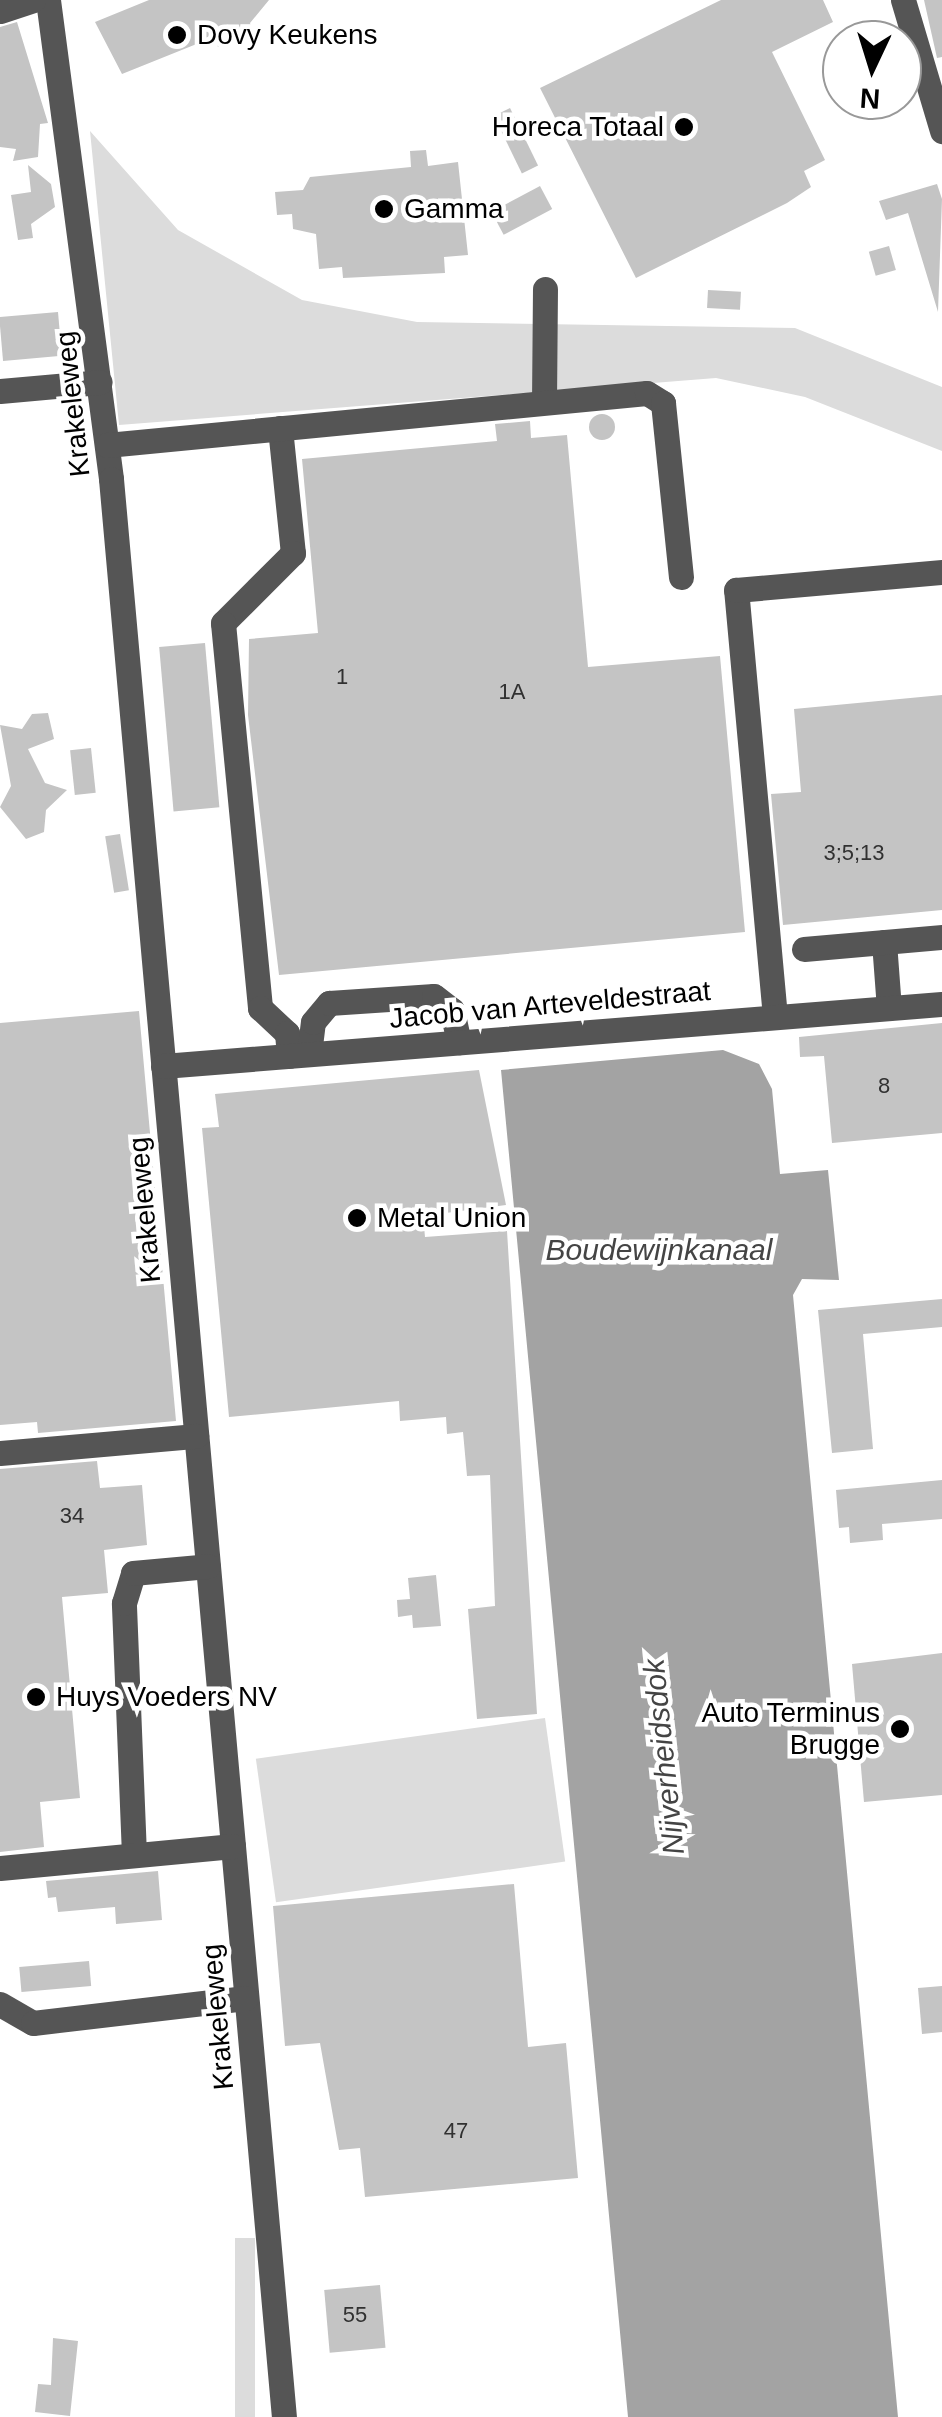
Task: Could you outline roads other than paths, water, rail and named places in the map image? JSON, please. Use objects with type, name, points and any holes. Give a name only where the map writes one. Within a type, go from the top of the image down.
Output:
[{"type":"street","points":[[0,11],[34,0]]},
{"type":"street","name":"Krakeleweg","points":[[48,0],[107,445],[284,2417]]},
{"type":"street","points":[[903,0],[942,132]]},
{"type":"street","points":[[544,402],[545,289]]},
{"type":"street","points":[[0,390],[100,382]]},
{"type":"street","points":[[107,445],[647,393],[663,402],[680,577]]},
{"type":"street","points":[[280,428],[294,553],[222,623],[260,1008],[286,1033],[299,1055]]},
{"type":"street","points":[[775,1017],[736,590],[942,572]]},
{"type":"street","points":[[804,949],[942,937]]},
{"type":"street","points":[[884,942],[889,1008]]},
{"type":"street","points":[[299,1055],[313,1022],[329,1003],[434,996],[452,1010],[459,1042]]},
{"type":"street","name":"Jacob van Arteveldestraat","points":[[162,1066],[942,1004]]},
{"type":"street","points":[[0,1452],[196,1436]]},
{"type":"street","points":[[134,1855],[124,1603],[132,1572],[208,1566]]},
{"type":"street","points":[[0,1868],[233,1846]]},
{"type":"street","points":[[0,2004],[33,2023],[246,1998]]},
{"type":"water","name":"Boudewijnkanaal","points":[[723,1050],[759,1064],[772,1089],[780,1174],[828,1170],[839,1280],[802,1279],[793,1295],[898,2417],[628,2417],[501,1070]]},
{"type":"place","name":"Dovy Keukens","points":[[177,35]]},
{"type":"place","name":"Horeca Totaal","points":[[684,127]]},
{"type":"place","name":"Gamma","points":[[384,209]]},
{"type":"place","name":"Metal Union","points":[[357,1218]]},
{"type":"place","name":"Huys Voeders NV","points":[[36,1697]]},
{"type":"place","name":"Auto Terminus Brugge","points":[[900,1729]]},
{"type":"water label","name":"Nijverheidsdok","points":[[664,1757]]}]
